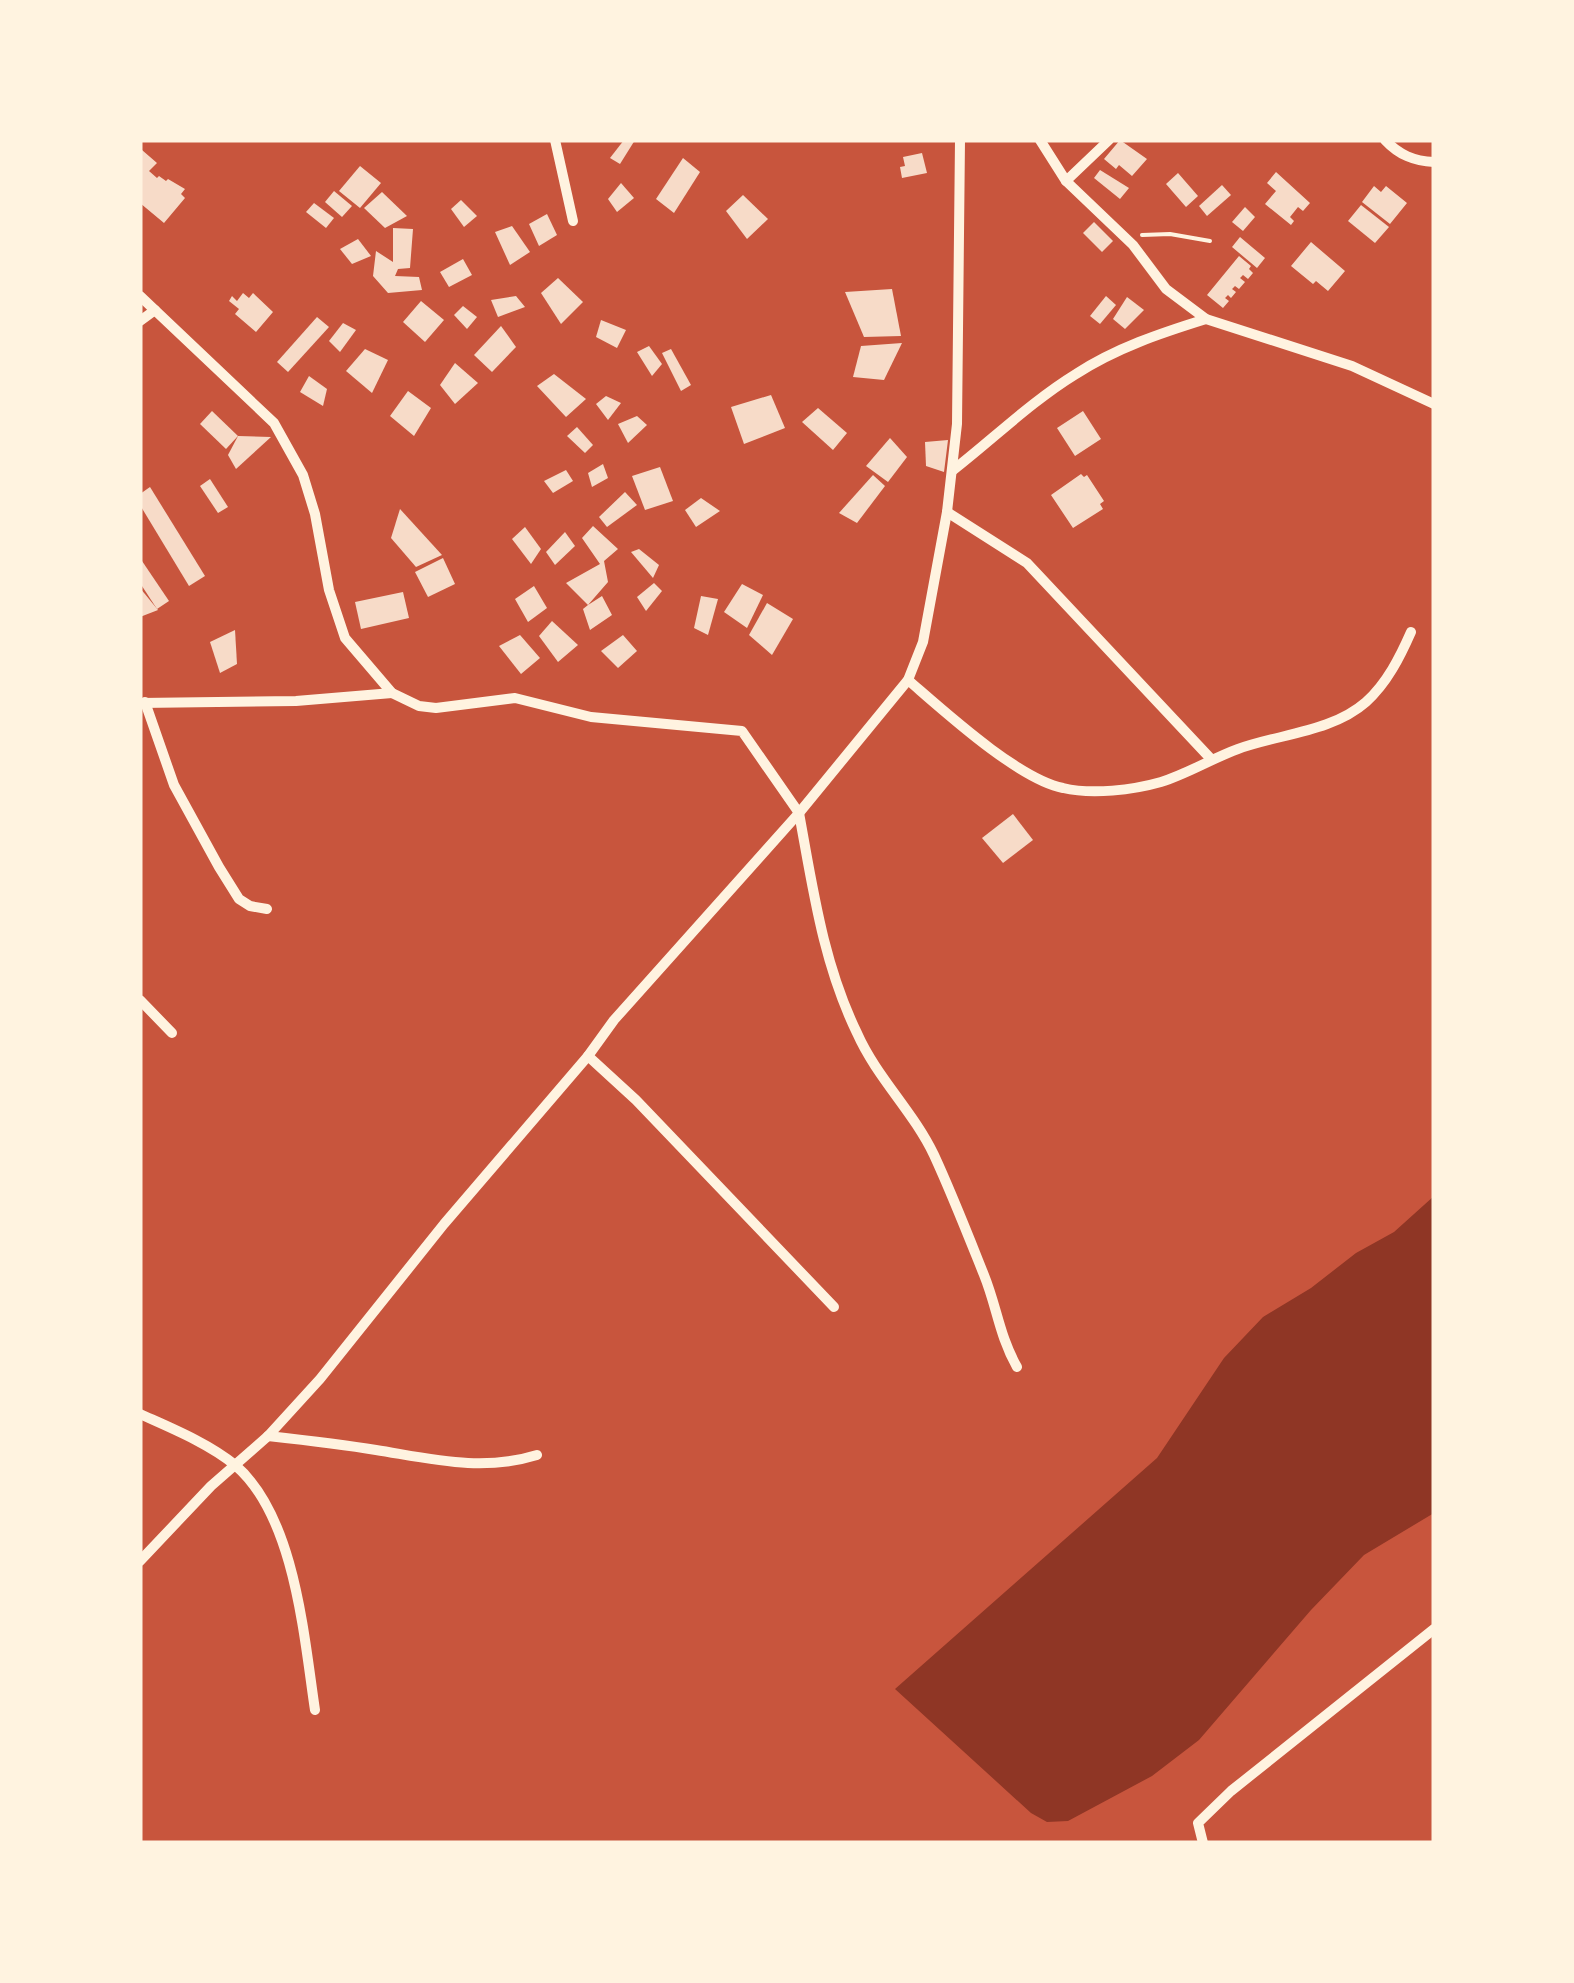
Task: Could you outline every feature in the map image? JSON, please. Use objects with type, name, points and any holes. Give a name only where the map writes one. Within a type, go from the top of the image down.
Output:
[{"type":"street","points":[[555,140],[574,221]]},
{"type":"street","points":[[140,1560],[211,1486],[268,1436],[320,1379],[614,1020],[799,813],[908,680],[923,642],[952,471],[957,404],[960,140]]},
{"type":"street","points":[[1040,140],[1066,180],[1123,236],[1166,290],[1206,319],[1352,366],[1434,404]]},
{"type":"street","points":[[1066,180],[1109,140]]},
{"type":"street","points":[[1385,140],[1394,150],[1416,161],[1434,162]]},
{"type":"street","points":[[140,296],[274,423],[303,475],[316,514],[328,590],[345,638],[392,693],[419,706],[436,708],[515,698],[591,717],[742,730],[799,813],[821,936],[838,990],[878,1074],[933,1154],[984,1277],[1002,1339],[1017,1367]]},
{"type":"street","points":[[140,321],[155,310]]},
{"type":"street","points":[[952,471],[1073,375],[1159,333],[1206,319]]},
{"type":"street","points":[[947,512],[1026,564],[1210,759]]},
{"type":"street","points":[[908,680],[958,724],[1039,780],[1061,788],[1114,789],[1162,782],[1210,759],[1344,717],[1366,702],[1383,683],[1411,632]]},
{"type":"street","points":[[267,908],[250,906],[238,898],[219,867],[174,784],[143,702],[296,701],[392,693]]},
{"type":"street","points":[[140,1000],[172,1034]]},
{"type":"street","points":[[588,1056],[636,1100],[834,1307]]},
{"type":"street","points":[[140,1414],[236,1466],[269,1509],[289,1562],[299,1605],[315,1710]]},
{"type":"street","points":[[268,1436],[459,1464],[508,1464],[537,1456]]},
{"type":"street","points":[[1203,1843],[1198,1822],[1231,1791],[1434,1629]]},
{"type":"path","points":[[1123,236],[1170,234],[1210,242]]},
{"type":"shaded area","points":[[1434,1196],[1434,1513],[1364,1555],[1199,1740],[1152,1776],[1068,1821],[1047,1822],[1031,1813],[895,1689],[1157,1458],[1224,1358],[1263,1317],[1311,1288],[1356,1253],[1394,1232]]},
{"type":"building","points":[[624,140],[635,140],[620,164],[610,158]]},
{"type":"building","points":[[1120,140],[1147,159],[1132,176],[1104,159]]},
{"type":"building","points":[[142,150],[157,163],[149,171],[185,189],[181,194],[185,198],[164,223],[140,203]]},
{"type":"building","points":[[922,153],[927,173],[902,178],[903,157]]},
{"type":"building","points":[[683,158],[700,172],[674,213],[656,199]]},
{"type":"building","points":[[360,166],[381,183],[360,208],[339,191]]},
{"type":"building","points":[[1100,170],[1129,188],[1120,199],[1094,178]]},
{"type":"building","points":[[1276,172],[1310,203],[1303,211],[1298,207],[1290,217],[1294,221],[1291,225],[1265,204],[1276,191],[1267,183]]},
{"type":"building","points":[[1178,173],[1198,196],[1186,207],[1166,184]]},
{"type":"building","points":[[621,183],[634,198],[617,212],[608,199]]},
{"type":"building","points":[[1222,185],[1231,195],[1207,216],[1199,206]]},
{"type":"building","points":[[1374,186],[1381,192],[1386,186],[1407,203],[1390,224],[1362,202]]},
{"type":"building","points":[[334,191],[352,206],[342,217],[325,202]]},
{"type":"building","points":[[382,192],[407,216],[385,228],[364,208]]},
{"type":"building","points":[[743,195],[768,219],[747,239],[726,211]]},
{"type":"building","points":[[461,200],[477,216],[464,227],[451,209]]},
{"type":"building","points":[[314,203],[334,218],[326,228],[306,212]]},
{"type":"building","points":[[1361,205],[1389,227],[1375,243],[1348,221]]},
{"type":"building","points":[[1245,207],[1255,217],[1243,231],[1232,222]]},
{"type":"building","points":[[547,214],[557,235],[539,246],[529,224]]},
{"type":"building","points":[[1094,222],[1113,241],[1102,252],[1083,233]]},
{"type":"building","points":[[512,226],[530,252],[510,265],[495,232]]},
{"type":"building","points":[[393,228],[413,229],[410,268],[398,269],[395,276],[419,277],[422,290],[388,293],[373,276],[376,251],[393,262]]},
{"type":"building","points":[[1240,237],[1265,258],[1257,268],[1232,247]]},
{"type":"building","points":[[358,239],[371,256],[352,264],[340,249]]},
{"type":"building","points":[[1311,242],[1345,271],[1328,291],[1291,266]]},
{"type":"building","points":[[1239,256],[1253,273],[1248,279],[1243,275],[1240,278],[1245,282],[1239,289],[1232,289],[1236,292],[1225,298],[1229,301],[1223,308],[1207,295]]},
{"type":"building","points":[[463,259],[472,275],[449,287],[440,272]]},
{"type":"building","points":[[558,278],[583,302],[561,324],[541,293]]},
{"type":"building","points":[[892,289],[901,336],[864,337],[845,292]]},
{"type":"building","points":[[243,293],[249,298],[253,293],[273,312],[256,332],[235,314],[239,309],[229,301],[232,296],[237,301]]},
{"type":"building","points":[[516,296],[525,307],[498,317],[491,300]]},
{"type":"building","points":[[1106,296],[1116,305],[1100,324],[1090,316]]},
{"type":"building","points":[[1127,297],[1144,310],[1125,329],[1113,319]]},
{"type":"building","points":[[421,301],[444,320],[425,342],[403,322]]},
{"type":"building","points":[[463,306],[477,317],[467,329],[454,315]]},
{"type":"building","points":[[317,317],[329,327],[288,372],[277,362]]},
{"type":"building","points":[[601,320],[626,330],[617,348],[596,337]]},
{"type":"building","points":[[343,323],[356,330],[340,352],[329,341]]},
{"type":"building","points":[[501,326],[516,347],[492,372],[474,355]]},
{"type":"building","points":[[902,343],[884,380],[853,377],[861,346]]},
{"type":"building","points":[[649,346],[662,364],[652,376],[637,352]]},
{"type":"building","points":[[365,349],[388,360],[372,393],[346,371]]},
{"type":"building","points":[[671,349],[691,385],[681,391],[662,353]]},
{"type":"building","points":[[455,363],[478,383],[455,404],[440,385]]},
{"type":"building","points":[[554,374],[586,399],[566,417],[537,386]]},
{"type":"building","points":[[309,376],[327,389],[323,406],[300,392]]},
{"type":"building","points":[[408,391],[431,408],[414,436],[390,416]]},
{"type":"building","points":[[771,395],[785,428],[744,444],[731,407]]},
{"type":"building","points":[[606,396],[621,403],[608,420],[596,404]]},
{"type":"building","points":[[818,408],[847,433],[833,450],[802,422]]},
{"type":"building","points":[[212,411],[238,436],[226,449],[200,424]]},
{"type":"building","points":[[1083,411],[1101,439],[1075,456],[1057,428]]},
{"type":"building","points":[[637,416],[647,425],[628,443],[618,424]]},
{"type":"building","points":[[577,427],[593,445],[585,453],[567,436]]},
{"type":"building","points":[[238,436],[271,437],[236,469],[228,455]]},
{"type":"building","points":[[890,438],[907,457],[888,482],[866,466]]},
{"type":"building","points":[[948,440],[944,472],[926,466],[925,442]]},
{"type":"building","points":[[603,464],[608,478],[592,487],[588,473]]},
{"type":"building","points":[[660,467],[673,501],[645,510],[632,476]]},
{"type":"building","points":[[566,470],[573,481],[553,493],[544,481]]},
{"type":"building","points":[[1081,474],[1087,475],[1104,501],[1100,504],[1103,509],[1073,528],[1051,495]]},
{"type":"building","points":[[873,475],[885,486],[857,523],[839,513]]},
{"type":"building","points":[[210,479],[228,507],[218,513],[200,486]]},
{"type":"building","points":[[150,487],[205,576],[189,586],[140,505],[140,494]]},
{"type":"building","points":[[625,492],[637,505],[607,527],[599,517]]},
{"type":"building","points":[[701,498],[720,511],[696,527],[685,510]]},
{"type":"building","points":[[400,509],[442,555],[416,567],[391,538]]},
{"type":"building","points":[[593,526],[618,549],[604,561],[608,582],[588,605],[566,583],[600,564],[582,538]]},
{"type":"building","points":[[525,527],[541,549],[531,564],[512,539]]},
{"type":"building","points":[[565,532],[575,546],[555,565],[546,552]]},
{"type":"building","points":[[639,549],[659,565],[653,578],[631,552]]},
{"type":"building","points":[[140,558],[169,601],[157,609],[140,583]]},
{"type":"building","points":[[443,558],[455,584],[428,597],[415,572]]},
{"type":"building","points":[[654,583],[662,591],[646,611],[637,597]]},
{"type":"building","points":[[742,584],[763,595],[747,628],[724,612]]},
{"type":"building","points":[[534,586],[547,608],[528,622],[515,599]]},
{"type":"building","points":[[140,588],[158,610],[140,617]]},
{"type":"building","points":[[403,592],[409,618],[361,629],[355,602]]},
{"type":"building","points":[[602,596],[612,615],[590,630],[583,609]]},
{"type":"building","points":[[701,596],[718,599],[708,635],[694,628]]},
{"type":"building","points":[[767,603],[793,619],[772,655],[749,635]]},
{"type":"building","points":[[552,621],[578,645],[558,662],[539,636]]},
{"type":"building","points":[[235,630],[237,664],[220,673],[210,642]]},
{"type":"building","points":[[520,635],[540,658],[521,674],[499,646]]},
{"type":"building","points":[[623,635],[637,651],[618,668],[601,651]]},
{"type":"building","points":[[1013,814],[1033,840],[1003,863],[982,838]]}]
